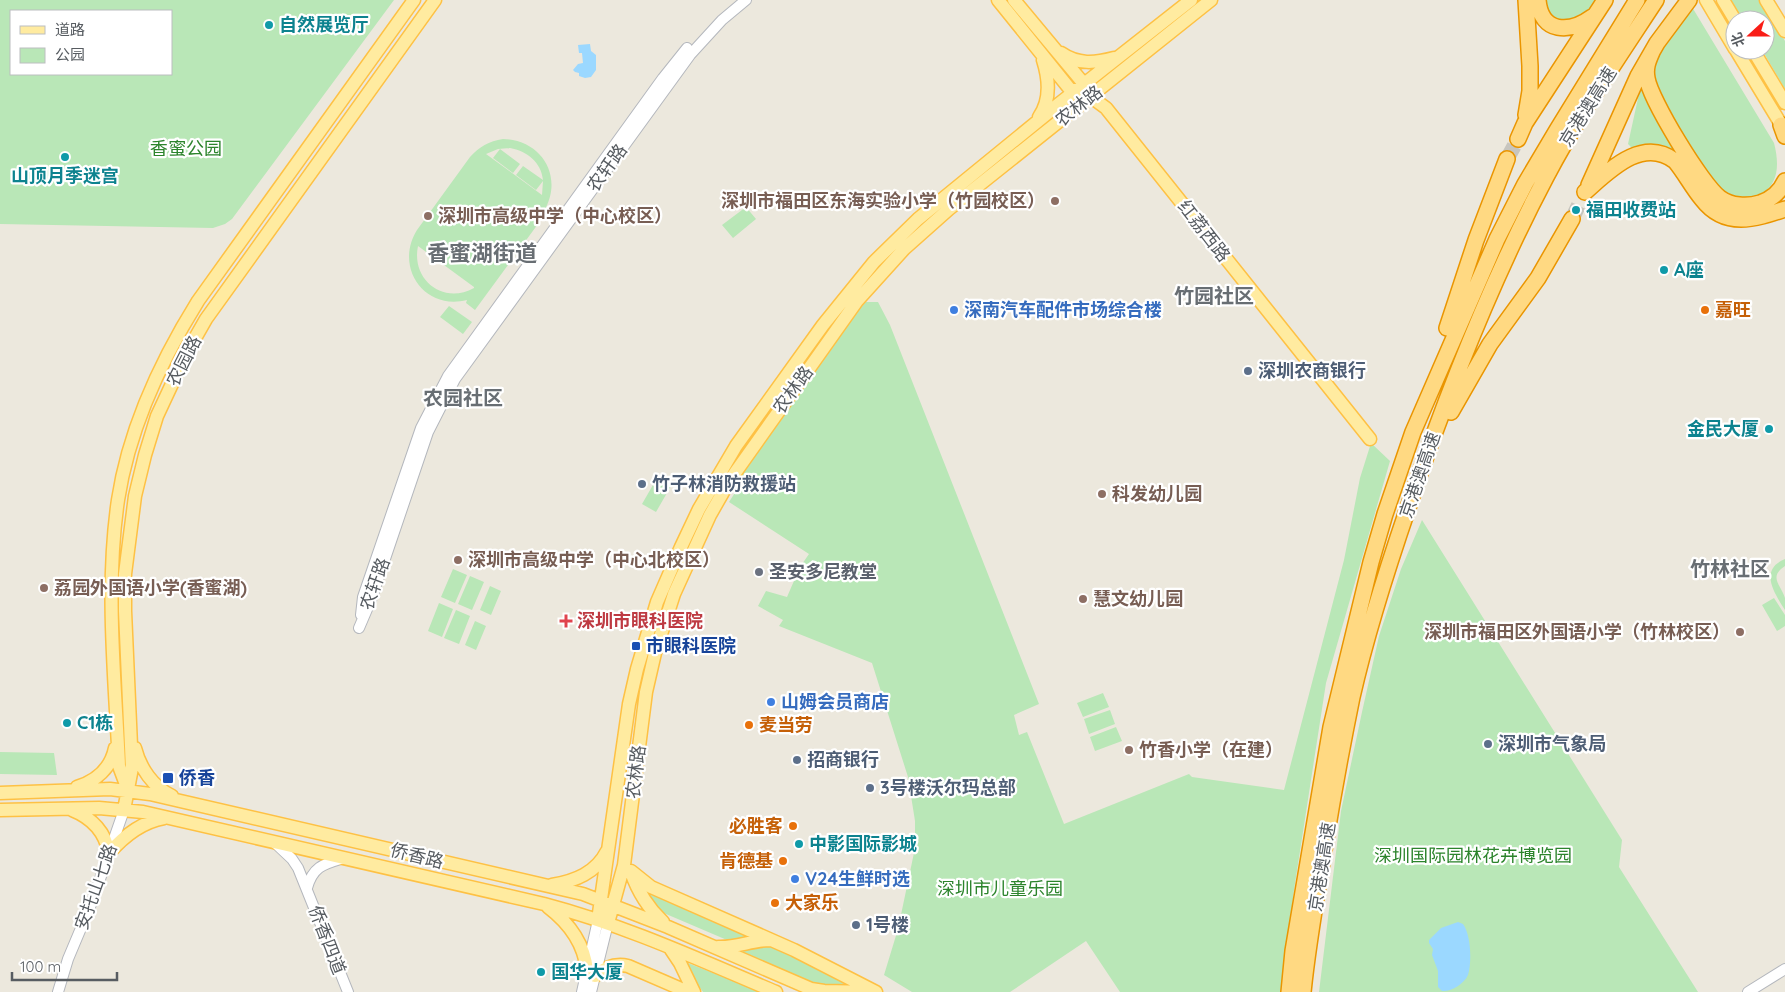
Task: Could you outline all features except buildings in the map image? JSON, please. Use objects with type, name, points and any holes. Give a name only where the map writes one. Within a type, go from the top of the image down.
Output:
[{"type":"highway","points":[[1525,123],[1529,103],[1530,79],[1526,0]]},
{"type":"highway","points":[[1538,0],[1545,20],[1558,28],[1566,29],[1579,25],[1596,14]]},
{"type":"highway","points":[[1518,139],[1525,123],[1605,0]]},
{"type":"highway","name":"京港澳高速","points":[[1289,992],[1296,932],[1331,727],[1369,571],[1385,514],[1413,432],[1497,238],[1526,184],[1637,0]]},
{"type":"highway","name":"京港澳高速","points":[[1302,992],[1338,766],[1353,695],[1369,632],[1420,474],[1466,351],[1518,232],[1555,160],[1621,52],[1656,0]]},
{"type":"highway","points":[[1689,0],[1652,52],[1643,81],[1583,196],[1623,161],[1640,153],[1655,152],[1669,157],[1675,161],[1703,200],[1716,212],[1742,220],[1757,218],[1775,208],[1785,181]]},
{"type":"highway","points":[[1643,81],[1707,186],[1722,199],[1730,203],[1775,208]]},
{"type":"highway","points":[[1413,432],[1476,240],[1507,159]]},
{"type":"highway","points":[[1420,474],[1477,365],[1538,278],[1572,219]]},
{"type":"main road","name":"农园路","points":[[128,790],[119,766],[112,576],[118,500],[125,468],[144,405],[169,349],[198,300],[414,0]]},
{"type":"main road","name":"农园路","points":[[124,810],[132,768],[125,574],[135,496],[145,455],[158,416],[186,354],[206,319],[435,0]]},
{"type":"main road","points":[[998,0],[1073,93]]},
{"type":"main road","name":"红荔西路","points":[[1014,0],[1084,84],[1091,97]]},
{"type":"main road","name":"农林路","points":[[603,922],[601,900],[629,704],[645,639],[657,602],[678,553],[718,474],[823,325],[874,262],[918,220],[1084,84],[1191,0]]},
{"type":"main road","name":"农林路","points":[[603,922],[614,905],[622,876],[645,700],[655,653],[674,594],[710,515],[730,480],[857,301],[892,261],[937,218],[1211,0]]},
{"type":"main road","points":[[1706,0],[1725,32]]},
{"type":"main road","points":[[1766,0],[1785,31]]},
{"type":"main road","points":[[1051,44],[1068,58],[1084,62],[1096,62],[1123,54]]},
{"type":"main road","points":[[1033,126],[1046,105],[1048,81],[1043,60],[1036,47]]},
{"type":"main road","points":[[1742,60],[1784,130]]},
{"type":"main road","points":[[1759,60],[1785,103]]},
{"type":"main road","name":"红荔西路","points":[[1073,93],[1091,97],[1106,108],[1370,440]]},
{"type":"main road","points":[[131,734],[136,752],[148,776],[166,794],[181,801]]},
{"type":"main road","points":[[72,790],[85,785],[104,771],[115,751],[117,736]]},
{"type":"main road","name":"侨香路","points":[[0,793],[128,790],[181,801],[583,894],[668,927],[814,990],[876,992]]},
{"type":"main road","points":[[67,808],[89,818],[100,829],[105,837],[109,853]]},
{"type":"main road","name":"侨香路","points":[[0,810],[67,808],[124,810],[170,818],[544,904],[603,922],[776,992]]},
{"type":"main road","points":[[109,853],[120,841],[136,829],[153,821],[170,818]]},
{"type":"main road","points":[[627,841],[631,872],[636,886],[653,913],[668,927]]},
{"type":"main road","points":[[546,886],[574,880],[586,874],[603,858],[609,844]]},
{"type":"main road","points":[[631,872],[651,887],[772,940],[876,992]]},
{"type":"main road","points":[[544,904],[574,932],[591,973],[610,967],[628,966],[688,992]]},
{"type":"main road","points":[[716,947],[772,940]]},
{"type":"main road","points":[[670,948],[680,963],[694,992]]},
{"type":"street","name":"农轩路","points":[[735,0],[693,41],[663,78],[448,376],[421,428],[363,597],[359,628],[371,600],[428,432],[454,379],[690,55],[716,26],[746,0]]},
{"type":"street","name":"安托山七路","points":[[58,992],[68,959],[92,902],[124,810]]},
{"type":"street","name":"侨香四道","points":[[274,842],[292,859],[307,888],[348,992]]},
{"type":"street","points":[[307,888],[309,878],[315,870],[344,858]]},
{"type":"street","points":[[590,992],[591,973],[603,922]]},
{"type":"street","points":[[1748,992],[1785,969]]},
{"type":"street","points":[[582,992],[591,973]]},
{"type":"green space","name":"香蜜公园","points":[[0,0],[394,0],[232,219],[225,224],[213,228],[0,224]]},
{"type":"green space","points":[[1543,0],[1601,0],[1592,13],[1569,24],[1550,17]]},
{"type":"green space","points":[[1731,0],[1760,0],[1766,10],[1737,10]]},
{"type":"green space","points":[[1692,7],[1774,143],[1777,165],[1774,179],[1766,191],[1752,198],[1742,199],[1733,197],[1722,192],[1712,184],[1657,91],[1654,67],[1659,52]]},
{"type":"green space","points":[[1775,25],[1785,41],[1785,89],[1768,60],[1775,60]]},
{"type":"green space","points":[[1642,80],[1682,158],[1665,147],[1653,146],[1634,150],[1628,144]]},
{"type":"green space","points":[[503,139],[517,141],[529,146],[538,153],[546,163],[552,186],[550,198],[544,211],[546,213],[475,310],[466,303],[467,300],[452,302],[438,299],[426,292],[417,283],[411,271],[409,258],[411,244],[417,230],[470,157],[485,145]],"holes":[[[510,148],[522,152],[536,163],[543,180],[523,166],[516,175],[536,190],[543,181],[542,195],[486,154],[498,149]],[[418,246],[474,287],[474,288],[451,293],[441,291],[432,286],[424,279],[419,269],[417,258]]]},
{"type":"green space","points":[[500,149],[520,164],[513,173],[493,158]]},
{"type":"green space","points":[[746,207],[756,219],[733,238],[722,225]]},
{"type":"green space","name":"深圳市儿童乐园","points":[[866,302],[878,302],[890,325],[1039,704],[1014,715],[1019,735],[1027,732],[1064,824],[1189,774],[1192,777],[1284,790],[1344,560],[1360,478],[1371,443],[1390,461],[1326,683],[1294,890],[1282,992],[1120,992],[1086,941],[1010,992],[912,992],[884,975],[898,929],[915,848],[915,821],[908,777],[872,663],[779,626],[783,620],[758,606],[766,591],[787,597],[800,567],[809,554],[729,502],[740,485],[736,482],[856,312]]},
{"type":"green space","points":[[449,306],[472,322],[463,334],[440,317]]},
{"type":"green space","points":[[657,478],[671,486],[656,512],[642,504]]},
{"type":"green space","name":"深圳国际园林花卉博览园","points":[[1422,520],[1622,840],[1619,867],[1698,992],[1319,992],[1341,811],[1362,712],[1379,636],[1401,569]]},
{"type":"green space","points":[[1785,559],[1785,566],[1777,574],[1776,578],[1785,598],[1785,610],[1773,590],[1770,576],[1772,569]]},
{"type":"green space","points":[[453,569],[467,575],[455,603],[441,597]]},
{"type":"green space","points":[[470,576],[484,582],[472,610],[458,604]]},
{"type":"green space","points":[[490,586],[501,591],[491,615],[480,610]]},
{"type":"green space","points":[[1774,598],[1785,615],[1785,626],[1777,631],[1762,605]]},
{"type":"green space","points":[[439,603],[453,609],[442,637],[428,631]]},
{"type":"green space","points":[[456,610],[470,616],[459,644],[444,638]]},
{"type":"green space","points":[[475,621],[486,626],[476,650],[465,645]]},
{"type":"green space","points":[[1103,693],[1109,707],[1083,717],[1077,703]]},
{"type":"green space","points":[[1110,710],[1115,724],[1089,734],[1084,719]]},
{"type":"green space","points":[[1116,727],[1122,741],[1095,751],[1090,737]]},
{"type":"green space","points":[[0,752],[54,753],[57,775],[0,774]]},
{"type":"green space","points":[[640,882],[751,937],[734,943],[659,911],[648,902]]},
{"type":"green space","points":[[764,943],[843,982],[843,987],[824,989],[737,949]]},
{"type":"green space","points":[[680,960],[762,992],[703,992]]},
{"type":"water","points":[[590,44],[591,51],[596,55],[596,70],[591,77],[585,78],[579,76],[579,73],[573,70],[578,64],[583,63],[582,53],[579,53],[578,45]]},
{"type":"water","points":[[1458,922],[1463,924],[1468,935],[1470,956],[1468,975],[1457,987],[1442,991],[1438,987],[1438,971],[1429,940],[1441,928]]},
{"type":"tunnel","points":[[1507,159],[1518,139]]},
{"type":"tunnel","points":[[1572,219],[1581,200]]},
{"type":"place","name":"自然展览厅","points":[[269,25]]},
{"type":"place","name":"山顶月季迷宫","points":[[65,157]]},
{"type":"place","name":"深圳市福田区东海实验小学（竹园校区）","points":[[1055,201]]},
{"type":"place","name":"福田收费站","points":[[1576,210]]},
{"type":"place","name":"深圳市高级中学（中心校区）","points":[[428,216]]},
{"type":"place","name":"A座","points":[[1664,270]]},
{"type":"place","name":"深南汽车配件市场综合楼","points":[[954,310]]},
{"type":"place","name":"嘉旺","points":[[1705,310]]},
{"type":"place","name":"深圳农商银行","points":[[1248,371]]},
{"type":"place","name":"金民大厦","points":[[1769,429]]},
{"type":"place","name":"竹子林消防救援站","points":[[642,484]]},
{"type":"place","name":"科发幼儿园","points":[[1102,494]]},
{"type":"place","name":"深圳市高级中学（中心北校区）","points":[[458,560]]},
{"type":"place","name":"圣安多尼教堂","points":[[759,572]]},
{"type":"place","name":"荔园外国语小学(香蜜湖)","points":[[44,588]]},
{"type":"place","name":"慧文幼儿园","points":[[1083,599]]},
{"type":"place","name":"深圳市眼科医院","points":[[566,621]]},
{"type":"place","name":"深圳市福田区外国语小学（竹林校区）","points":[[1740,632]]},
{"type":"place","name":"市眼科医院","points":[[636,646]]},
{"type":"place","name":"山姆会员商店","points":[[771,702]]},
{"type":"place","name":"C1栋","points":[[67,723]]},
{"type":"place","name":"麦当劳","points":[[749,725]]},
{"type":"place","name":"深圳市气象局","points":[[1488,744]]},
{"type":"place","name":"竹香小学（在建）","points":[[1129,750]]},
{"type":"place","name":"招商银行","points":[[797,760]]},
{"type":"place","name":"侨香","points":[[168,778]]},
{"type":"place","name":"3号楼沃尔玛总部","points":[[870,788]]},
{"type":"place","name":"必胜客","points":[[793,826]]},
{"type":"place","name":"中影国际影城","points":[[799,844]]},
{"type":"place","name":"肯德基","points":[[783,861]]},
{"type":"place","name":"V24生鲜时选","points":[[795,879]]},
{"type":"place","name":"大家乐","points":[[775,903]]},
{"type":"place","name":"1号楼","points":[[856,925]]},
{"type":"place","name":"国华大厦","points":[[541,972]]},
{"type":"district","name":"香蜜湖街道","points":[[482,253]]},
{"type":"district","name":"竹园社区","points":[[1214,296]]},
{"type":"district","name":"农园社区","points":[[463,398]]},
{"type":"district","name":"竹林社区","points":[[1730,569]]}]
